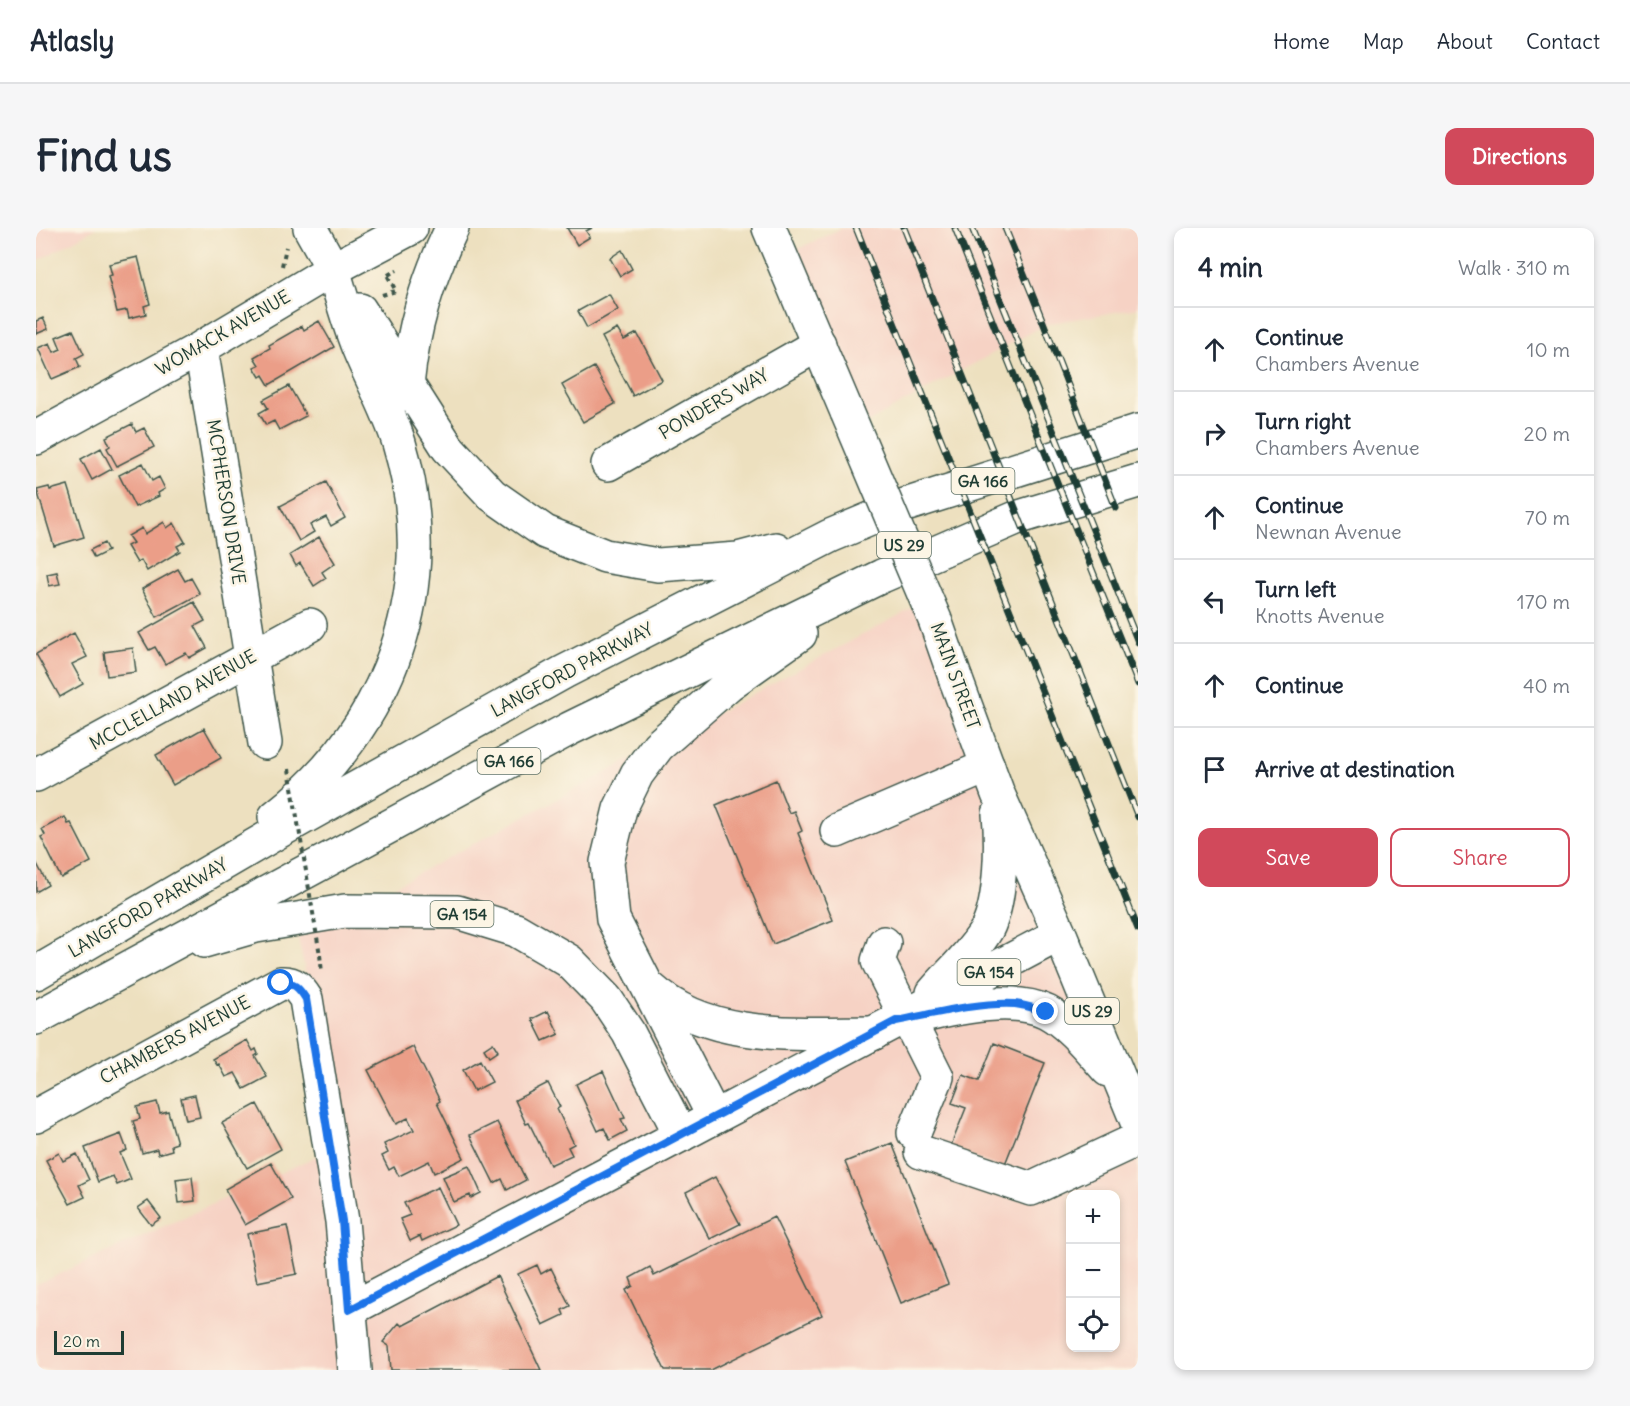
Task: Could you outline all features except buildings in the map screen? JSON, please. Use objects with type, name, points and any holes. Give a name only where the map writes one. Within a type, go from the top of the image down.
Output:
[{"type":"main road","name":"WOMACK AVENUE","points":[[36,438],[201,348],[333,268],[411,228]]},
{"type":"main road","points":[[407,385],[417,319],[441,251],[452,228]]},
{"type":"main road","name":"MAIN STREET","points":[[769,228],[935,620],[993,780],[1060,934],[1138,1124]]},
{"type":"main road","points":[[298,238],[333,268],[448,448],[492,495],[545,532],[605,556],[658,565],[738,559],[830,536]]},
{"type":"main road","points":[[133,917],[253,834],[300,798],[353,738],[370,711],[400,640],[409,602],[414,537],[407,473],[389,416],[358,347],[333,268]]},
{"type":"main road","name":"PONDERS WAY","points":[[608,464],[819,344]]},
{"type":"main road","name":"MCPHERSON DRIVE","points":[[201,348],[266,743]]},
{"type":"main road","name":"LANGFORD PARKWAY","points":[[36,973],[276,833],[564,672],[830,536],[899,507],[1138,431]]},
{"type":"main road","name":"GA 166","points":[[142,959],[569,729],[882,576],[1016,518],[1138,481]]},
{"type":"main road","points":[[714,1117],[613,918],[607,861],[620,809],[637,774],[658,746],[729,684],[882,576]]},
{"type":"main road","name":"MCCLELLAND AVENUE","points":[[36,775],[310,625]]},
{"type":"main road","points":[[837,831],[993,780],[1002,850],[995,899],[987,928],[967,955],[900,1019]]},
{"type":"main road","name":"GA 154","points":[[36,1018],[142,959],[256,926],[345,911],[457,912],[516,930],[569,961],[606,999],[628,1032],[681,1135],[1060,934]]},
{"type":"main road","points":[[884,943],[878,961],[900,1019],[937,1077],[918,1142],[1031,1189],[1138,1139]]},
{"type":"main road","name":"CHAMBERS AVENUE","points":[[36,1116],[281,983],[289,982],[297,987],[306,999],[342,1221],[355,1370]]},
{"type":"main road","points":[[646,985],[665,1002],[709,1022],[767,1031],[900,1019],[946,1010],[1017,1004],[1046,1012],[1071,1030],[1124,1088]]},
{"type":"main road","points":[[349,1310],[681,1135]]},
{"type":"path","points":[[282,267],[298,238]]},
{"type":"path","points":[[377,296],[396,291],[385,270]]},
{"type":"path","points":[[289,769],[320,955]]},
{"type":"shaded area","points":[[36,228],[96,228],[36,262]]},
{"type":"shaded area","points":[[842,228],[1138,228],[1138,308],[1046,324],[865,424],[783,256]]},
{"type":"shaded area","points":[[937,595],[1138,1144],[1138,1370],[36,1370],[36,1285],[343,1144],[298,938]]},
{"type":"railway","points":[[856,228],[1138,929]]},
{"type":"railway","points":[[904,228],[1138,817]]},
{"type":"railway","points":[[955,228],[1138,684]]},
{"type":"railway","points":[[972,228],[1138,642]]},
{"type":"railway","points":[[1005,228],[1116,508]]},
{"type":"route","points":[[281,983],[289,982],[297,987],[306,999],[342,1221],[349,1310],[896,1021],[946,1010],[994,1005],[1017,1004],[1046,1012]]}]
